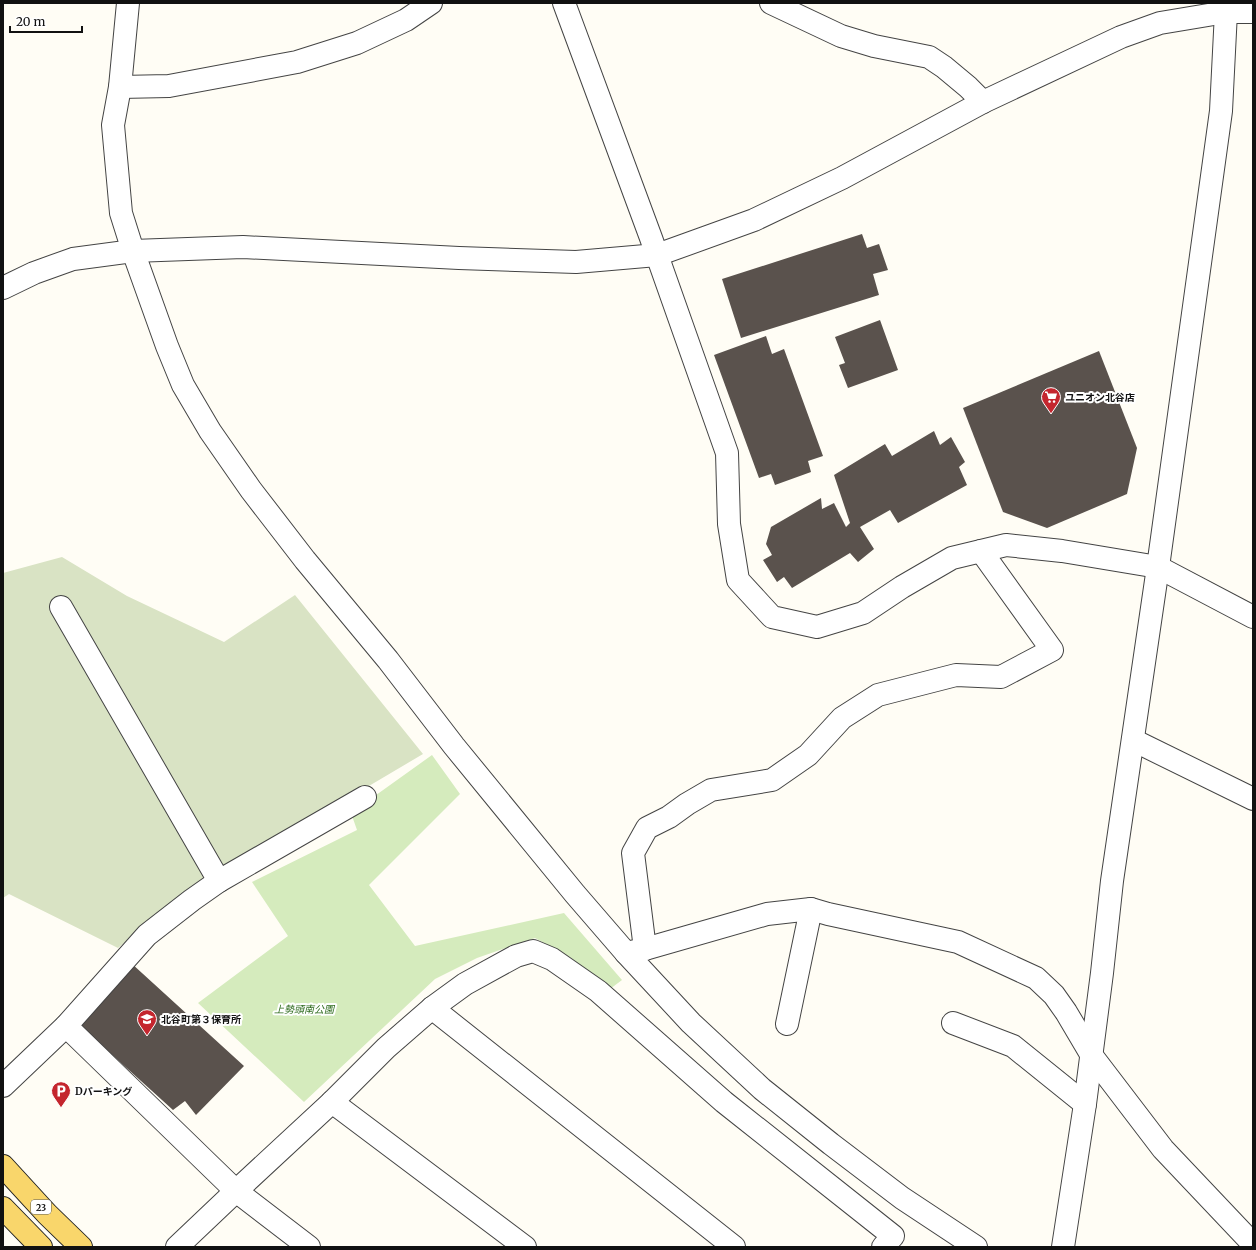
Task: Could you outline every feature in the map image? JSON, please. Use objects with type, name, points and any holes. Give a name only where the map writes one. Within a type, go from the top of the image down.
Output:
[{"type":"main road","name":"23","points":[[3,1166],[47,1214],[81,1247]]},
{"type":"main road","points":[[3,1208],[41,1247]]},
{"type":"street","points":[[128,3],[120,87],[113,125],[121,213],[166,346],[183,385],[210,431],[251,490],[301,554],[388,660],[454,746],[575,894],[636,951],[691,1023],[762,1089],[830,1144],[902,1198],[976,1247]]},
{"type":"street","points":[[120,87],[169,86],[297,62],[357,43],[406,20],[431,3]]},
{"type":"street","points":[[564,3],[657,255],[727,453],[729,524],[738,580],[772,617],[817,627],[863,613],[902,587],[952,558],[1006,545],[1062,551],[1158,568],[1253,616]]},
{"type":"street","points":[[771,3],[841,36],[897,51],[929,57],[944,67],[968,87],[983,102]]},
{"type":"street","points":[[1063,1247],[1092,1056],[1112,881],[1158,568],[1221,111],[1227,7]]},
{"type":"street","points":[[3,288],[34,272],[73,259],[133,251],[243,247],[459,258],[576,262],[657,255],[754,220],[842,178],[983,102],[1120,36],[1160,23],[1227,7],[1253,12]]},
{"type":"street","points":[[636,951],[633,853],[647,828],[669,817],[687,804],[711,790],[772,780],[808,755],[842,718],[878,695],[956,675],[1001,677],[1052,650],[981,551]]},
{"type":"street","points":[[61,607],[219,881]]},
{"type":"street","points":[[1133,740],[1253,799]]},
{"type":"street","points":[[3,1086],[66,1026],[147,935],[219,881],[365,797]]},
{"type":"street","points":[[636,951],[767,914],[811,909],[958,942],[1036,978],[1054,995],[1092,1056],[1163,1149],[1253,1244]]},
{"type":"street","points":[[787,1024],[811,909]]},
{"type":"street","points":[[177,1247],[332,1102],[386,1048],[432,1008],[465,984],[516,956],[533,951],[552,958],[598,991],[724,1102],[893,1236],[883,1247]]},
{"type":"street","points":[[432,1008],[734,1247]]},
{"type":"street","points":[[953,1023],[1013,1046],[1085,1104]]},
{"type":"street","points":[[66,1026],[236,1191],[309,1247]]},
{"type":"street","points":[[332,1102],[524,1247]]},
{"type":"green space","points":[[62,557],[127,596],[224,642],[295,595],[423,754],[222,873],[163,910],[118,948],[9,894],[3,898],[3,573]]},
{"type":"green space","name":"上勢頭南公園","points":[[432,755],[460,794],[369,885],[415,946],[564,913],[622,980],[610,989],[571,958],[535,938],[477,958],[435,979],[304,1102],[198,1003],[288,936],[252,882],[357,830],[351,813]]},
{"type":"building","points":[[862,234],[867,248],[879,244],[888,270],[873,274],[879,295],[741,338],[722,279]]},
{"type":"building","points":[[880,320],[898,370],[848,388],[839,365],[845,363],[835,337]]},
{"type":"building","points":[[766,336],[772,354],[784,349],[823,456],[808,461],[811,472],[775,485],[771,474],[759,478],[714,355]]},
{"type":"building","points":[[1099,351],[1137,448],[1127,494],[1047,528],[1003,512],[963,408]]},
{"type":"building","points":[[934,431],[940,445],[951,437],[965,462],[959,467],[967,485],[898,523],[890,510],[860,527],[874,549],[858,562],[850,553],[792,588],[784,577],[777,582],[763,560],[772,555],[766,544],[771,527],[821,498],[822,509],[834,503],[846,527],[850,523],[834,475],[885,444],[892,456]]},
{"type":"building","points":[[131,963],[244,1066],[196,1115],[185,1101],[173,1110],[77,1023]]},
{"type":"place","name":"ユニオン北谷店","points":[[1051,414]]},
{"type":"place","name":"北谷町第３保育所","points":[[147,1036]]},
{"type":"place","name":"Dパーキング","points":[[61,1108]]}]
